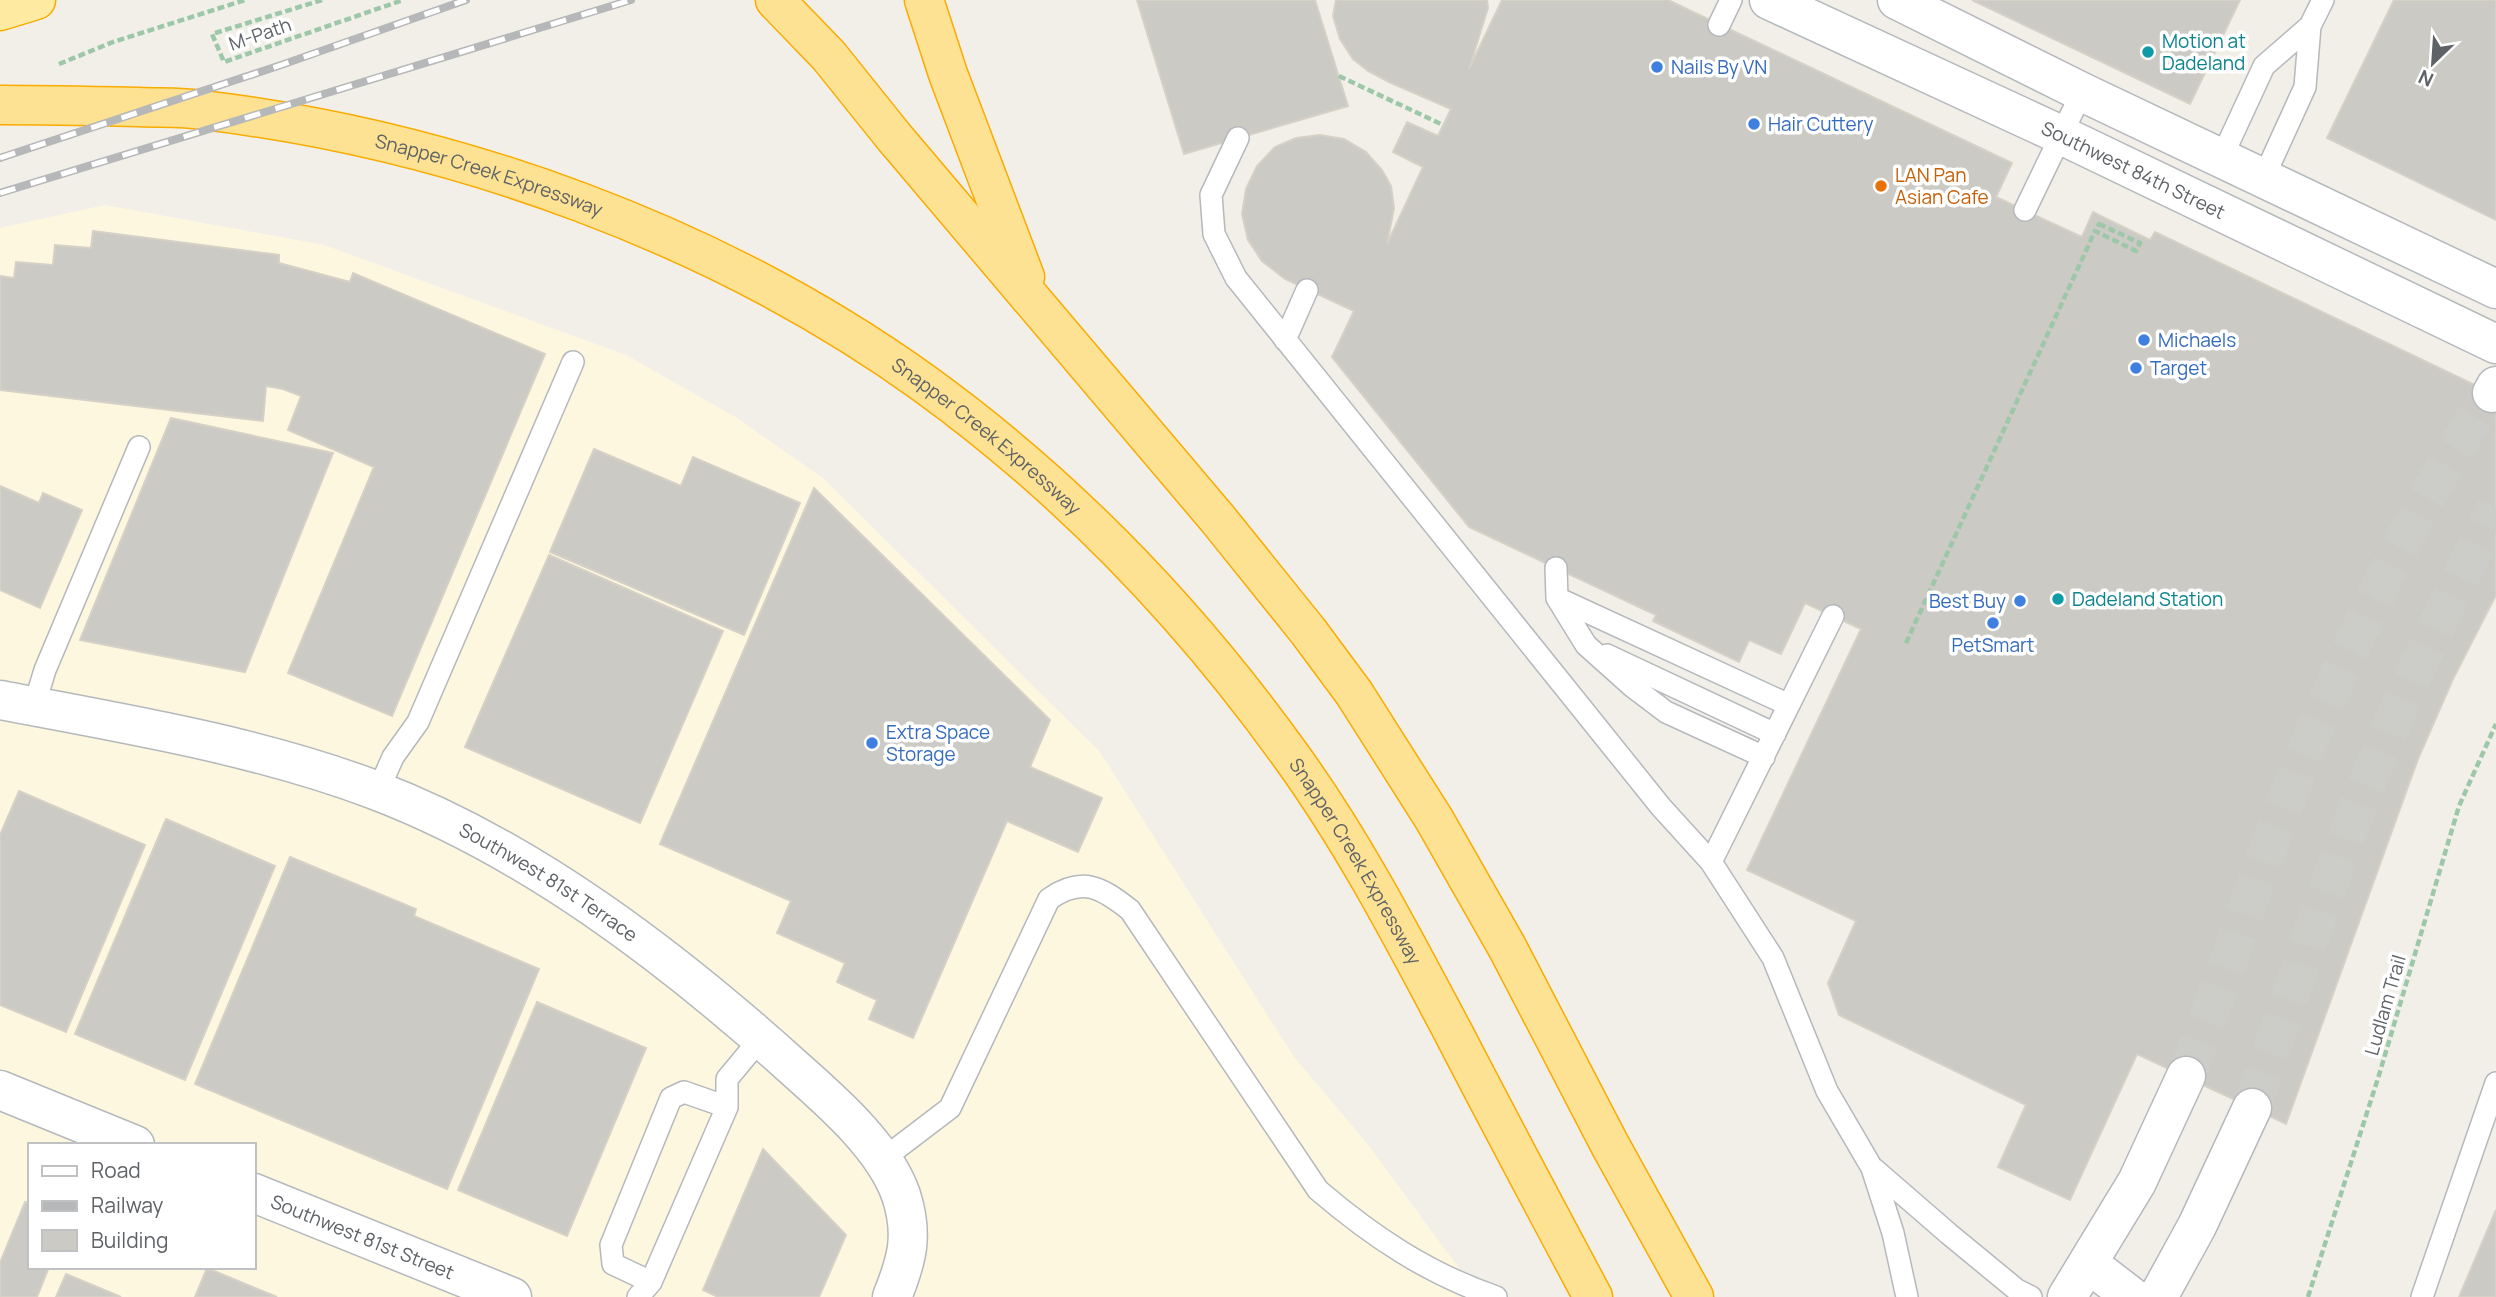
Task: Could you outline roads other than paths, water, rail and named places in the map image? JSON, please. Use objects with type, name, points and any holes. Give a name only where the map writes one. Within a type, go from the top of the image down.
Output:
[{"type":"highway","points":[[0,11],[36,0]]},
{"type":"highway","points":[[775,0],[829,57],[1217,518],[1354,693],[1428,808],[1507,947],[1610,1145],[1694,1297]]},
{"type":"highway","points":[[924,0],[948,74],[1034,302]]},
{"type":"highway","name":"Snapper Creek Expressway","points":[[0,105],[197,109],[350,135],[492,172],[575,201],[681,245],[739,273],[798,303],[923,383],[1002,444],[1091,523],[1196,633],[1292,757],[1378,891],[1593,1297]]},
{"type":"street","name":"Southwest 84th Street","points":[[1769,0],[2061,135],[2496,344]]},
{"type":"street","points":[[1897,0],[2082,92],[2496,289]]},
{"type":"street","name":"Southwest 81st Terrace","points":[[17,703],[227,745],[284,760],[378,791],[463,830],[598,910],[664,958],[761,1038],[845,1117],[883,1159],[901,1194],[908,1239],[906,1263],[892,1297]]},
{"type":"street","points":[[2067,1297],[2137,1182],[2186,1076]]},
{"type":"street","points":[[0,1090],[130,1143]]},
{"type":"street","points":[[2158,1297],[2219,1184],[2252,1108]]},
{"type":"street","name":"Southwest 81st Street","points":[[256,1194],[512,1297]]},
{"type":"street","points":[[2089,1264],[2132,1297]]},
{"type":"lane","points":[[1719,24],[1731,0]]},
{"type":"lane","points":[[2263,179],[2305,87],[2310,26],[2323,0]]},
{"type":"lane","points":[[2221,159],[2264,66],[2310,26]]},
{"type":"lane","points":[[2025,211],[2082,92]]},
{"type":"lane","points":[[1238,138],[1211,195],[1214,234],[1236,278],[1661,807],[1711,862],[1773,958],[1827,1091],[1872,1168],[1893,1233],[1907,1297]]},
{"type":"lane","points":[[1285,340],[1307,290]]},
{"type":"lane","points":[[378,791],[393,758],[418,722],[573,362]]},
{"type":"lane","points":[[17,703],[45,670],[139,447]]},
{"type":"lane","points":[[1556,568],[1557,598],[1586,645],[1666,712],[1764,757]]},
{"type":"lane","points":[[1557,598],[1789,705]]},
{"type":"lane","points":[[1711,862],[1833,616]]},
{"type":"lane","points":[[1586,645],[1775,734]]},
{"type":"lane","points":[[883,1159],[950,1108],[1049,900],[1065,888],[1084,885],[1110,894],[1130,910],[1318,1190],[1353,1221],[1392,1249],[1437,1273],[1496,1297]]},
{"type":"lane","points":[[727,1107],[684,1092],[671,1098],[611,1245],[613,1264],[644,1290],[727,1107],[727,1079],[761,1038]]},
{"type":"lane","points":[[2422,1297],[2496,1083]]},
{"type":"lane","points":[[1872,1168],[2017,1290],[2031,1297]]},
{"type":"tunnel","points":[[2186,1076],[2277,824],[2332,690],[2373,601],[2420,510],[2492,393]]},
{"type":"tunnel","points":[[2252,1108],[2332,876],[2367,784],[2425,651],[2496,508]]},
{"type":"railway","points":[[0,158],[284,64],[466,0]]},
{"type":"railway","points":[[0,193],[631,0]]},
{"type":"place","name":"Motion at Dadeland","points":[[2148,52]]},
{"type":"place","name":"Nails By VN","points":[[1657,67]]},
{"type":"place","name":"Hair Cuttery","points":[[1754,124]]},
{"type":"place","name":"LAN Pan Asian Cafe","points":[[1881,186]]},
{"type":"place","name":"Michaels","points":[[2144,340]]},
{"type":"place","name":"Target","points":[[2136,368]]},
{"type":"place","name":"Dadeland Station","points":[[2058,599]]},
{"type":"place","name":"Best Buy","points":[[2020,601]]},
{"type":"place","name":"PetSmart","points":[[1993,623]]},
{"type":"place","name":"Extra Space Storage","points":[[872,743]]}]
